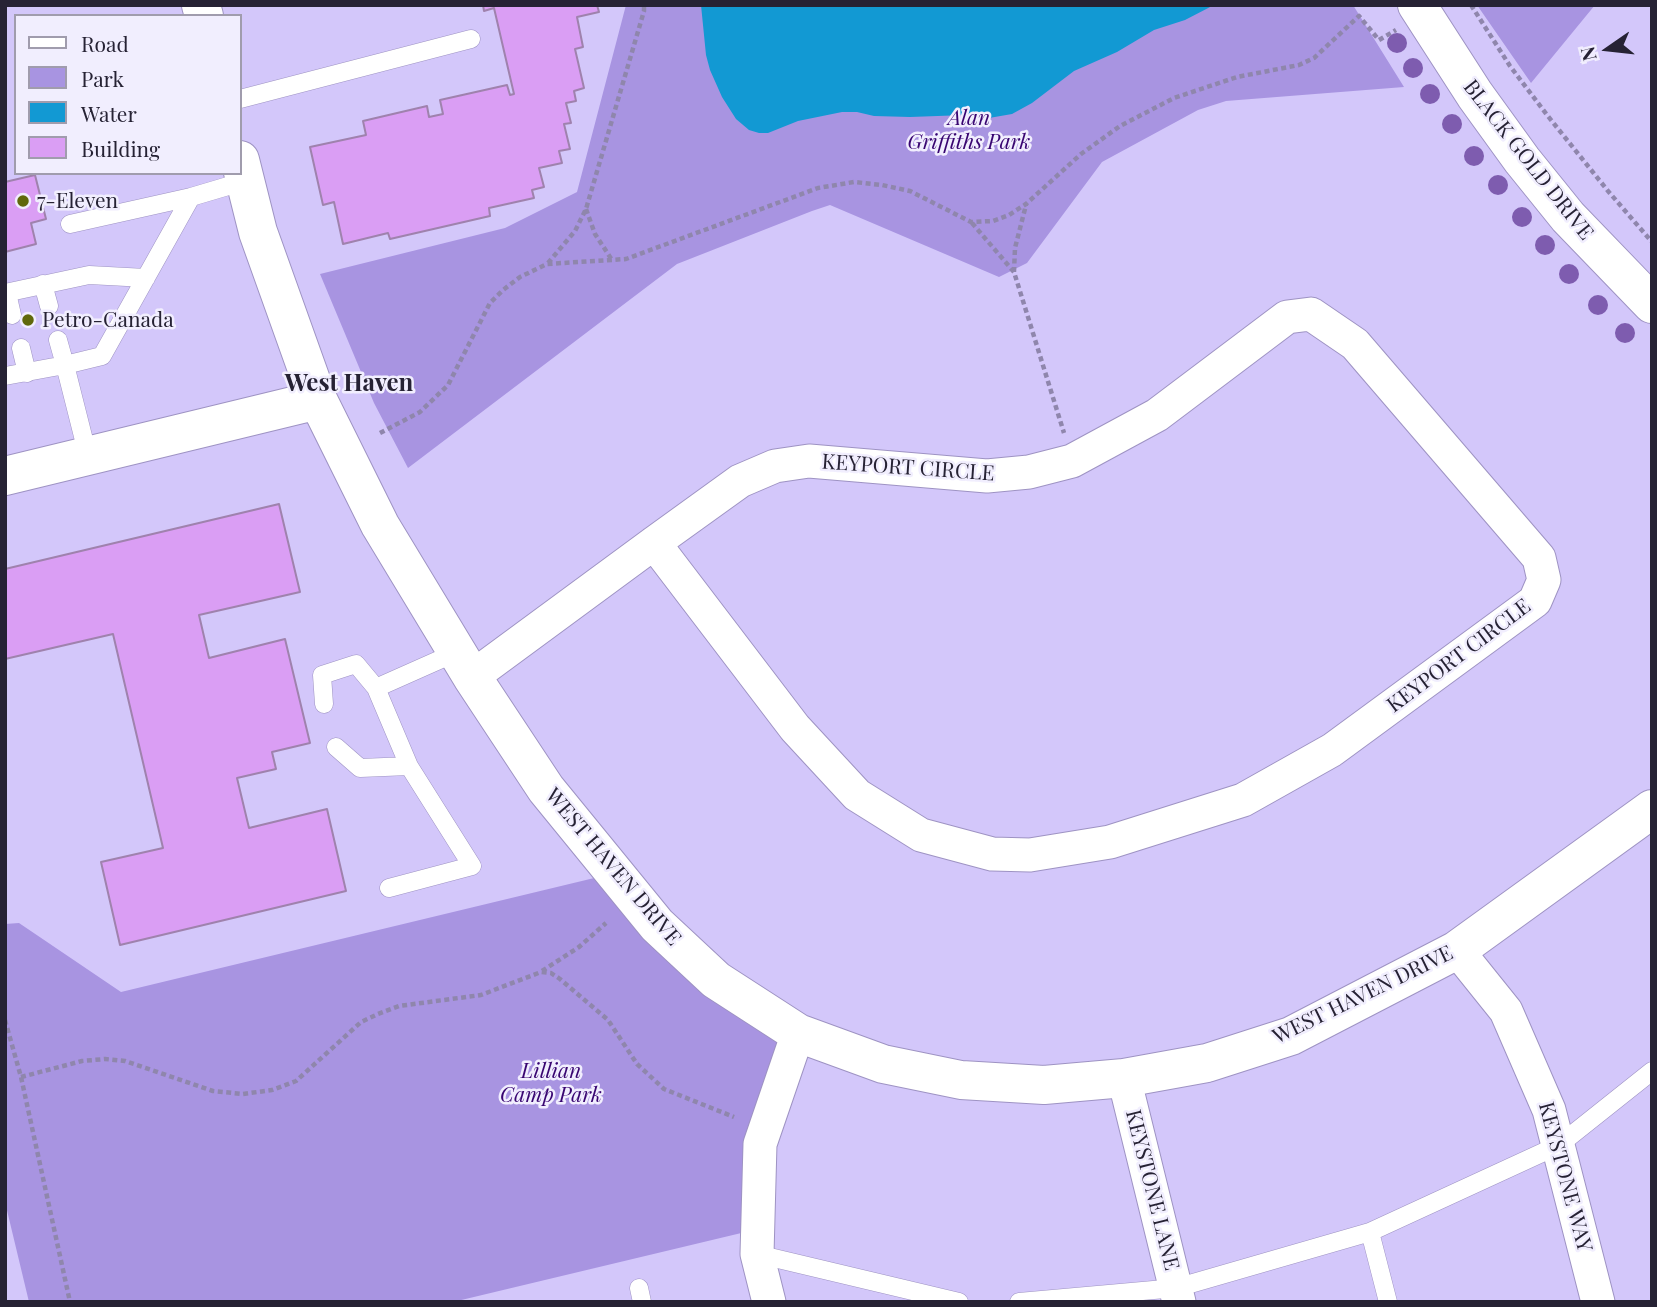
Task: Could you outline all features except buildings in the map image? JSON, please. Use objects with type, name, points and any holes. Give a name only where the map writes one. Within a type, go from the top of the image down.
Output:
[{"type":"street","name":"BLACK GOLD DRIVE","points":[[1419,10],[1522,160],[1560,207],[1652,304]]},
{"type":"street","name":"WEST HAVEN DRIVE","points":[[242,171],[258,232],[318,400],[380,525],[464,664],[546,789],[657,925],[716,980],[797,1033],[883,1064],[961,1080],[1044,1085],[1124,1078],[1207,1063],[1291,1036],[1457,950],[1652,808]]},
{"type":"street","name":"KEYPORT CIRCLE","points":[[464,664],[654,543],[740,481],[775,466],[809,461],[987,476],[1029,472],[1072,461],[1157,415],[1287,317],[1311,314],[1355,344],[1364,354],[1539,558],[1544,580],[1535,601],[1344,742],[1243,800],[1110,842],[1030,855],[992,854],[921,835],[857,794],[795,728],[654,543]]},
{"type":"street","points":[[5,476],[318,400]]},
{"type":"street","name":"KEYSTONE WAY","points":[[1457,950],[1506,1012],[1549,1110],[1598,1302]]},
{"type":"street","points":[[769,1302],[757,1254],[760,1144],[797,1033]]},
{"type":"street","name":"KEYSTONE LANE","points":[[1124,1078],[1177,1295]]},
{"type":"lane","points":[[242,98],[471,39]]},
{"type":"lane","points":[[70,224],[191,197],[234,175]]},
{"type":"lane","points":[[5,376],[103,356],[191,197]]},
{"type":"lane","points":[[12,315],[6,293],[89,275],[146,278]]},
{"type":"lane","points":[[43,284],[49,306]]},
{"type":"lane","points":[[58,340],[88,456]]},
{"type":"lane","points":[[21,348],[27,373]]},
{"type":"lane","points":[[324,704],[323,675],[356,664],[376,688],[409,766],[471,866],[389,888]]},
{"type":"lane","points":[[376,688],[464,664]]},
{"type":"lane","points":[[336,747],[360,768],[409,766]]},
{"type":"lane","points":[[1019,1302],[1177,1295],[1370,1232],[1559,1145],[1652,1071]]},
{"type":"lane","points":[[1370,1232],[1388,1302]]},
{"type":"lane","points":[[757,1254],[959,1302]]},
{"type":"path","points":[[547,264],[575,231],[586,209],[644,5]]},
{"type":"path","points":[[1471,5],[1539,105],[1652,242]]},
{"type":"path","points":[[971,222],[993,221],[1009,215],[1026,204],[1081,154],[1120,126],[1174,98],[1237,77],[1299,65],[1314,58],[1359,16],[1379,40],[1419,10]]},
{"type":"path","points":[[380,433],[420,412],[448,385],[490,303],[520,277],[547,264],[612,261],[643,254],[818,188],[854,182],[910,191],[971,222],[1014,272]]},
{"type":"path","points":[[1026,204],[1016,248],[1014,272],[1072,461]]},
{"type":"path","points":[[586,209],[595,234],[612,261]]},
{"type":"path","points":[[21,1077],[82,1061],[105,1059],[125,1061],[213,1091],[243,1094],[272,1090],[296,1081],[361,1022],[377,1014],[400,1006],[481,995],[541,972],[579,947],[606,923]]},
{"type":"path","points":[[541,972],[551,973],[560,979],[608,1020],[637,1064],[664,1089],[734,1117]]},
{"type":"path","points":[[5,1020],[21,1077],[70,1302]]},
{"type":"green space","name":"Alan Griffiths Park","points":[[626,5],[1353,5],[1404,87],[1226,101],[1198,110],[1102,162],[1027,263],[999,277],[830,205],[812,211],[677,264],[408,468],[374,403],[320,274],[505,228],[577,192]]},
{"type":"green space","points":[[1477,5],[1595,5],[1531,83]]},
{"type":"green space","name":"Lillian Camp Park","points":[[615,873],[798,1033],[758,1229],[453,1302],[29,1302],[5,1202],[5,924],[19,923],[121,992]]},
{"type":"water","points":[[701,5],[1214,5],[1185,20],[1154,30],[1117,52],[1074,71],[1032,103],[1012,114],[989,118],[965,115],[874,116],[842,112],[798,121],[768,133],[759,133],[749,130],[736,119],[722,97],[706,55]]},
{"type":"place","name":"7-Eleven","points":[[23,201]]},
{"type":"place","name":"Petro-Canada","points":[[28,320]]},
{"type":"district","name":"West Haven","points":[[349,384]]}]
